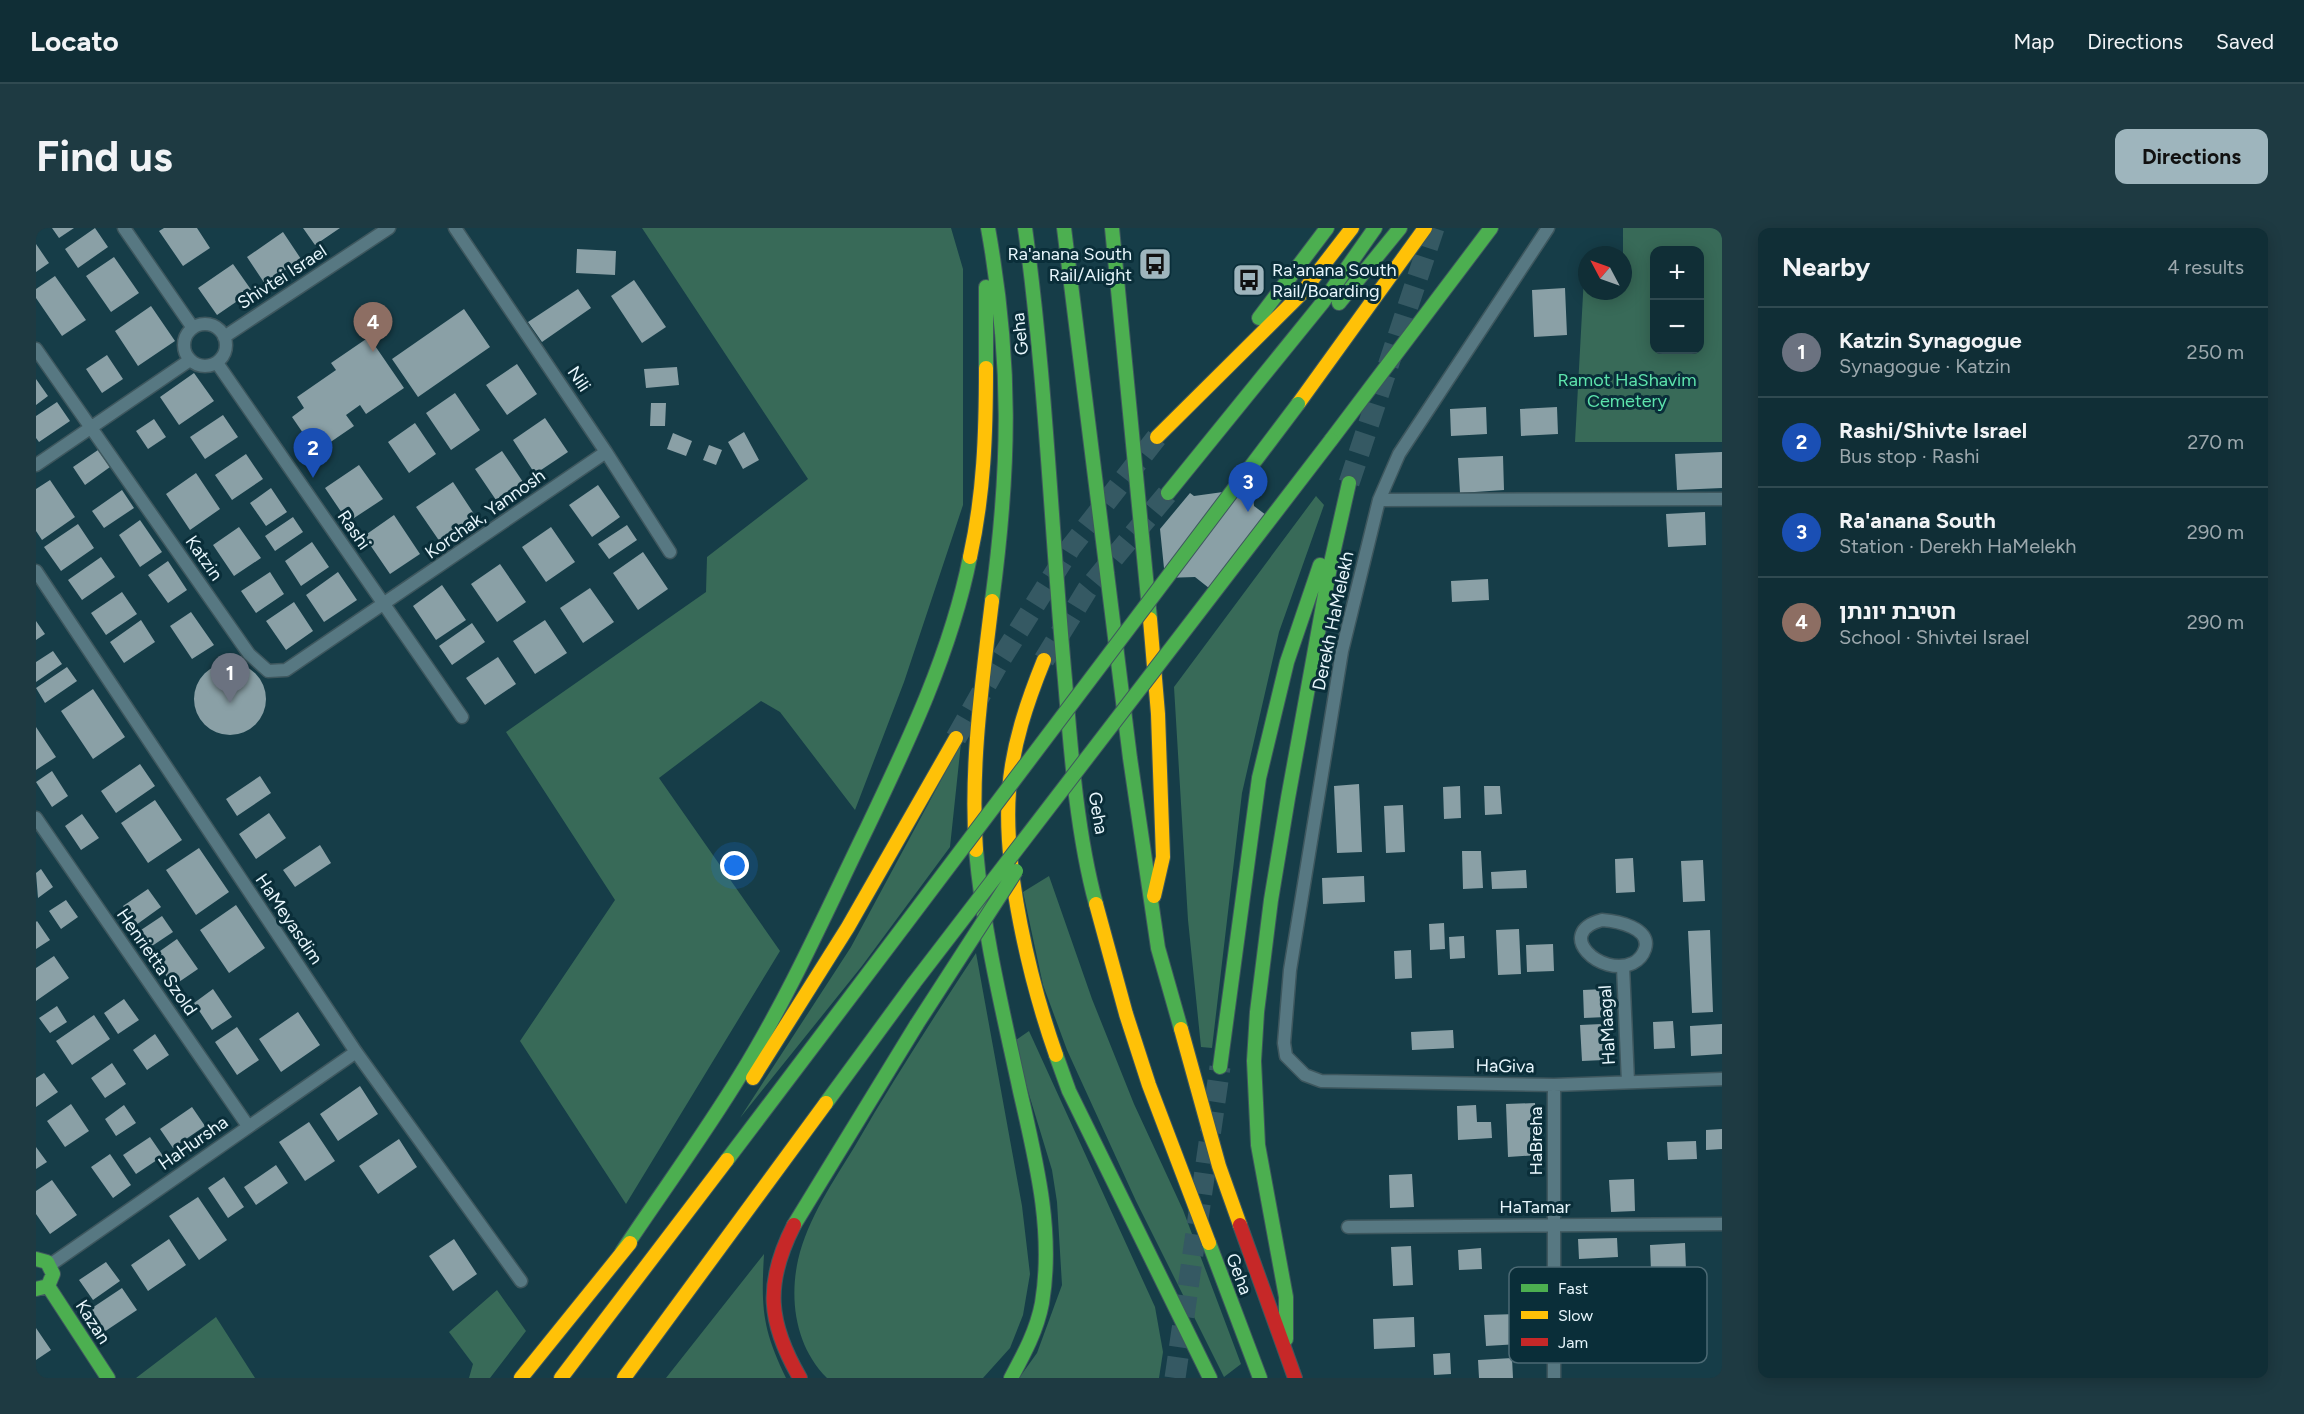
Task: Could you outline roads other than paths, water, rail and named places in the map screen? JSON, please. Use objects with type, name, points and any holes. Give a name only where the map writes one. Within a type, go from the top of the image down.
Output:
[{"type":"main road","points":[[622,1252],[741,1074],[774,1017],[822,925],[908,742],[947,645],[962,598],[981,506],[986,436],[986,228]]},
{"type":"main road","points":[[986,228],[1005,352],[1008,429],[1003,513],[978,724],[975,825],[982,896],[1038,1180],[1048,1259],[1046,1287],[1035,1335],[1011,1378]]},
{"type":"main road","name":"Geha","points":[[1025,228],[1039,329],[1058,607],[1074,780],[1095,900],[1126,1014],[1149,1085],[1260,1378]]},
{"type":"main road","name":"Geha","points":[[1064,228],[1128,747],[1161,960],[1219,1166],[1295,1378]]},
{"type":"main road","points":[[1112,228],[1143,535],[1158,714],[1163,857],[1151,906]]},
{"type":"main road","points":[[1327,228],[1280,293],[1162,433],[1301,294],[1353,228]]},
{"type":"main road","points":[[1168,493],[1323,302],[1375,228]]},
{"type":"main road","points":[[1196,458],[1293,356],[1400,228]]},
{"type":"main road","points":[[561,1378],[1298,404],[1425,228]]},
{"type":"main road","points":[[624,1378],[914,983],[1491,228]]},
{"type":"main road","points":[[1220,1067],[1245,873],[1269,732],[1287,662],[1349,486],[1330,567],[1288,798],[1271,900],[1257,1012],[1254,1061],[1258,1145],[1286,1297],[1286,1355]]},
{"type":"main road","points":[[1044,660],[1015,748],[1008,802],[1011,854],[1029,972],[1053,1049],[1070,1091],[1210,1378]]},
{"type":"main road","points":[[800,1378],[782,1346],[773,1312],[773,1295],[780,1255],[800,1210],[916,1024],[1120,715]]},
{"type":"main road","points":[[521,1378],[718,1128],[770,1053],[848,927],[956,738]]},
{"type":"main road","points":[[40,1259],[53,1274],[42,1288]]},
{"type":"main road","name":"Kazan","points":[[42,1288],[108,1378]]},
{"type":"street","points":[[124,228],[193,328]]},
{"type":"street","name":"Shivtei Israel","points":[[224,337],[389,228]]},
{"type":"street","name":"Nili","points":[[455,228],[606,452],[670,552]]},
{"type":"street","name":"Derekh HaMelekh","points":[[1293,1066],[1286,1056],[1284,1043],[1290,970],[1342,651],[1379,500],[1399,454],[1548,228]]},
{"type":"street","points":[[211,325],[224,337],[224,354],[217,363],[203,366],[190,360],[185,347],[188,333],[193,328],[211,325]]},
{"type":"street","name":"Katzin","points":[[36,349],[249,654],[268,671],[286,670],[385,605]]},
{"type":"street","points":[[36,465],[92,429],[190,360]]},
{"type":"street","name":"Rashi","points":[[217,363],[462,717]]},
{"type":"street","name":"Korchak, Yannosh","points":[[385,605],[606,452]]},
{"type":"street","points":[[1379,500],[1722,499]]},
{"type":"street","name":"HaMeyasdim","points":[[36,571],[356,1052],[521,1281]]},
{"type":"street","name":"Henrietta Szold","points":[[36,818],[248,1126]]},
{"type":"street","name":"HaMaagal","points":[[1602,920],[1614,921],[1637,930],[1644,936],[1647,945],[1644,954],[1635,962],[1623,967],[1600,962],[1590,956],[1581,942],[1586,927],[1602,920]]},
{"type":"street","name":"HaMaagal","points":[[1623,967],[1628,1082]]},
{"type":"street","name":"HaHursha","points":[[40,1259],[248,1126],[356,1052]]},
{"type":"street","name":"HaGiva","points":[[1293,1066],[1305,1076],[1322,1081],[1554,1085],[1722,1079]]},
{"type":"street","name":"HaBreha","points":[[1554,1085],[1554,1267]]},
{"type":"street","name":"HaTamar","points":[[1348,1227],[1722,1224]]},
{"type":"tunnel","points":[[1349,483],[1434,228]]},
{"type":"tunnel","points":[[956,738],[999,662],[1071,547],[1157,437]]},
{"type":"tunnel","points":[[1044,660],[1087,590],[1168,493]]},
{"type":"tunnel","points":[[1175,1378],[1220,1067]]},
{"type":"place","name":"Ra'anana South Rail/Alight","points":[[1155,264]]},
{"type":"place","name":"Ra'anana South Rail/Boarding","points":[[1249,280]]},
{"type":"place","name":"חטיבת יונתן","points":[[373,352]]},
{"type":"place","name":"Rashi/Shivte Israel","points":[[313,478]]},
{"type":"place","name":"Ra'anana South","points":[[1248,512]]},
{"type":"place","name":"Katzin Synagogue","points":[[230,703]]},
{"type":"park label","name":"Ramot HaShavim Cemetery","points":[[1627,390]]}]
